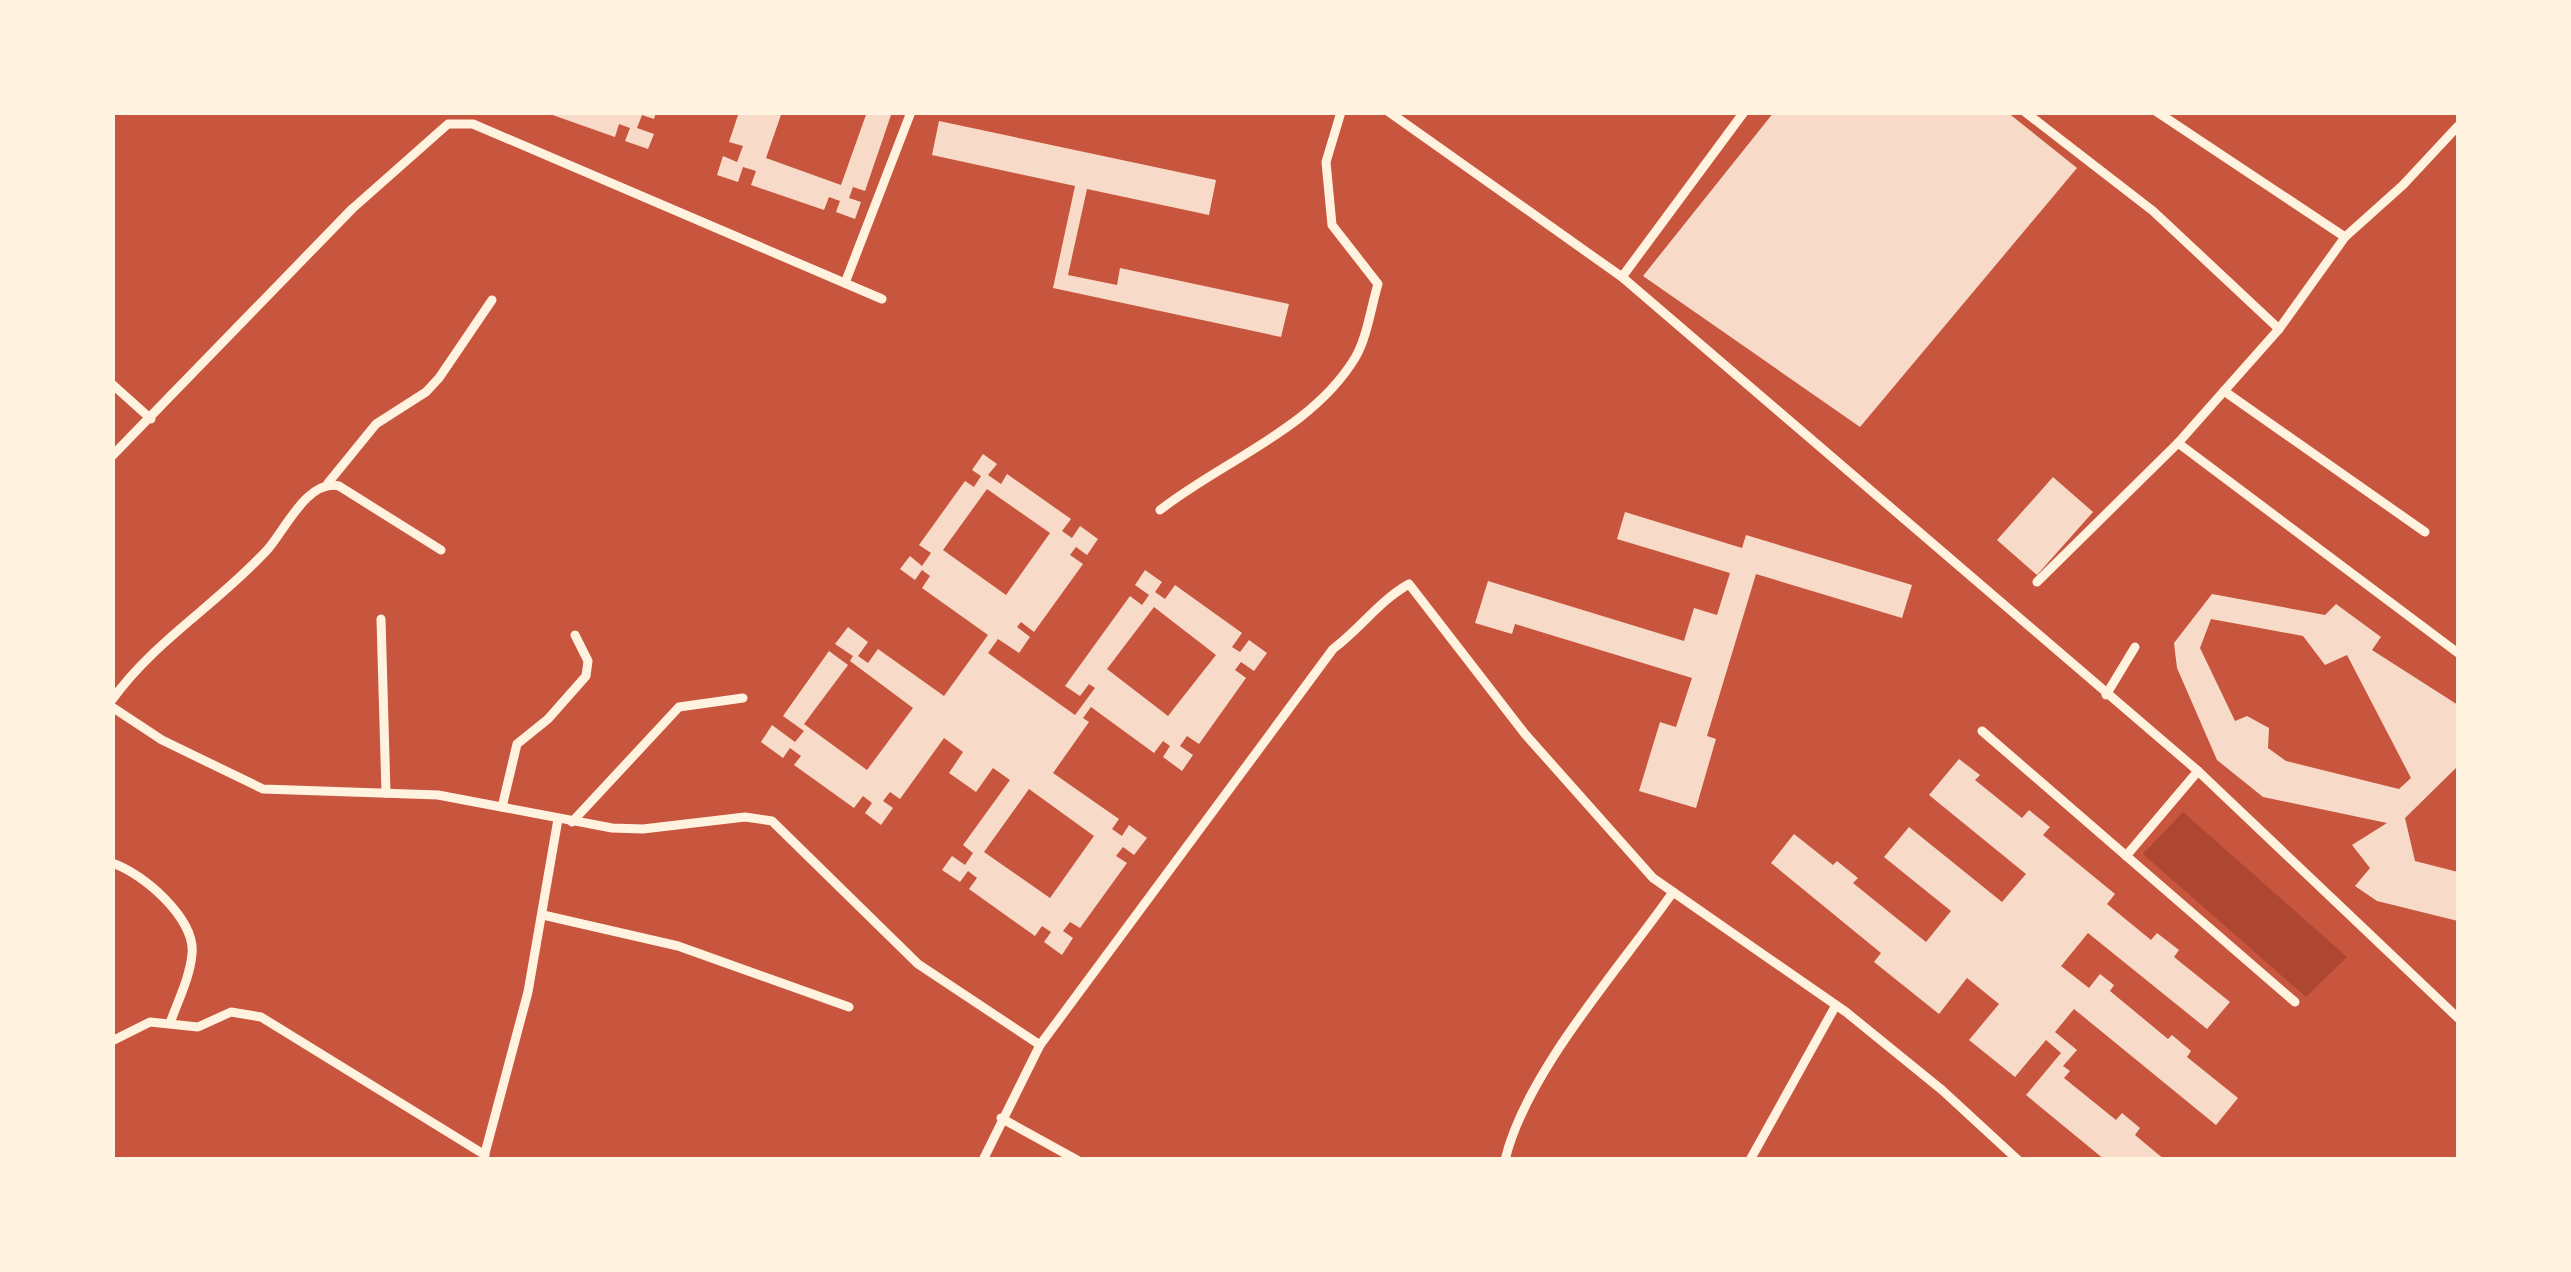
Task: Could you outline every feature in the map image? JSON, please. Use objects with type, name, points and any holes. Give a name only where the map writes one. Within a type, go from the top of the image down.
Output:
[{"type":"street","points":[[472,124],[477,112]]},
{"type":"street","points":[[845,283],[912,112]]},
{"type":"street","points":[[1160,510],[1200,478],[1321,404],[1357,355],[1378,284],[1332,225],[1326,162],[1340,112]]},
{"type":"street","points":[[1389,112],[1622,277],[2198,772],[2458,1018]]},
{"type":"street","points":[[1622,277],[1744,112]]},
{"type":"street","points":[[2025,112],[2152,211],[2278,329]]},
{"type":"street","points":[[2157,112],[2345,237]]},
{"type":"street","points":[[112,456],[352,209],[448,124],[472,124],[882,299]]},
{"type":"street","points":[[2037,582],[2178,443],[2278,329],[2345,237],[2403,186],[2458,126]]},
{"type":"street","points":[[492,300],[426,392],[387,414],[209,609],[137,666],[112,704],[162,740],[264,789],[438,795],[572,822],[643,829],[745,817],[772,821],[918,964],[1040,1044]]},
{"type":"street","points":[[112,384],[151,419]]},
{"type":"street","points":[[2224,391],[2425,532]]},
{"type":"street","points":[[2178,443],[2458,653]]},
{"type":"street","points":[[328,483],[441,550]]},
{"type":"street","points":[[984,1160],[1040,1044],[1333,649],[1357,631],[1383,599],[1410,584],[1525,734],[1653,878],[1836,1005],[1942,1090],[2018,1160]]},
{"type":"street","points":[[381,619],[386,793]]},
{"type":"street","points":[[502,808],[517,744],[548,719],[586,676],[588,660],[575,634]]},
{"type":"street","points":[[2106,695],[2135,647]]},
{"type":"street","points":[[572,822],[679,706],[743,698]]},
{"type":"street","points":[[1982,731],[2294,1002]]},
{"type":"street","points":[[2126,856],[2198,772]]},
{"type":"street","points":[[112,1041],[150,1022],[206,1026],[231,1012],[261,1017],[484,1157],[528,992],[558,819]]},
{"type":"street","points":[[112,862],[160,891],[192,938],[189,967],[170,1023]]},
{"type":"street","points":[[1504,1160],[1516,1124],[1546,1067],[1673,892]]},
{"type":"street","points":[[543,915],[678,946],[849,1007]]},
{"type":"street","points":[[1750,1160],[1836,1005]]},
{"type":"street","points":[[1002,1118],[1077,1160]]},
{"type":"shaded area","points":[[2183,812],[2347,957],[2306,997],[2143,854]]},
{"type":"building","points":[[544,112],[656,112],[654,119],[642,115],[637,128],[654,134],[648,149],[625,141],[630,128],[619,124],[615,137]]},
{"type":"building","points":[[739,112],[782,112],[766,158],[841,185],[867,112],[891,115],[865,191],[853,187],[849,198],[861,202],[855,219],[836,212],[840,201],[829,197],[824,210],[751,185],[756,171],[743,167],[738,182],[717,175],[723,156],[737,162],[743,146],[729,142]]},
{"type":"building","points":[[1774,112],[2007,112],[2077,168],[1860,427],[1643,276]]},
{"type":"building","points":[[939,121],[1216,180],[1209,215],[1087,189],[1068,275],[1117,285],[1120,268],[1289,304],[1281,337],[1053,288],[1075,186],[932,155]]},
{"type":"building","points":[[983,454],[997,464],[988,475],[1001,484],[1007,474],[1071,519],[1062,531],[1072,538],[1080,526],[1098,539],[1087,555],[1076,547],[1070,555],[1083,564],[1034,632],[1021,622],[1017,627],[1030,637],[1019,653],[998,639],[988,653],[1075,715],[1095,688],[1089,684],[1080,696],[1065,686],[1130,596],[1142,605],[1149,595],[1135,585],[1145,570],[1162,582],[1155,592],[1165,599],[1175,585],[1242,633],[1232,647],[1240,652],[1249,640],[1267,653],[1254,671],[1241,662],[1235,670],[1246,678],[1199,744],[1187,736],[1180,746],[1193,755],[1182,771],[1163,757],[1170,746],[1163,741],[1154,753],[1091,707],[1083,718],[1089,722],[1053,773],[1119,819],[1112,829],[1122,836],[1129,825],[1147,838],[1134,855],[1123,847],[1116,856],[1127,863],[1080,928],[1070,922],[1063,931],[1073,938],[1062,955],[1044,942],[1051,932],[1042,926],[1035,936],[969,889],[977,878],[968,871],[960,882],[942,870],[952,856],[965,865],[973,853],[963,845],[1010,780],[993,768],[976,792],[949,773],[963,752],[944,738],[900,799],[890,792],[883,801],[893,808],[881,825],[865,813],[872,803],[863,796],[854,808],[794,765],[801,756],[790,748],[783,758],[761,742],[772,725],[795,742],[804,731],[783,716],[829,651],[848,665],[804,724],[867,770],[913,708],[850,661],[853,656],[835,644],[848,627],[868,642],[858,656],[868,663],[878,649],[944,696],[988,635],[922,588],[930,576],[922,570],[915,580],[900,569],[910,556],[922,566],[931,553],[919,545],[965,481],[974,487],[981,476],[972,470]],"holes":[[[987,489],[1050,533],[1006,595],[943,550]],[[1154,607],[1216,655],[1168,716],[1107,669]],[[1029,789],[1094,836],[1050,898],[984,852]]]},
{"type":"building","points":[[2053,477],[2093,512],[2037,575],[1997,540]]},
{"type":"building","points":[[1625,512],[1742,548],[1746,535],[1912,585],[1902,618],[1756,574],[1707,736],[1716,739],[1696,808],[1639,791],[1660,722],[1676,727],[1692,678],[1515,624],[1512,634],[1475,623],[1488,581],[1684,641],[1694,608],[1717,615],[1730,573],[1617,539]]},
{"type":"building","points":[[2212,594],[2325,615],[2336,604],[2381,637],[2372,650],[2458,705],[2458,766],[2405,818],[2415,861],[2458,872],[2458,921],[2377,901],[2355,886],[2370,868],[2352,845],[2387,823],[2263,797],[2217,760],[2177,668],[2174,643]],"holes":[[[2211,619],[2303,636],[2325,665],[2347,655],[2411,778],[2399,789],[2286,761],[2268,748],[2269,728],[2247,716],[2235,721],[2200,648]]]},
{"type":"building","points":[[1959,759],[1980,775],[1975,780],[2022,818],[2029,810],[2050,827],[2043,835],[2115,894],[2107,904],[2151,940],[2157,933],[2179,950],[2174,957],[2230,1002],[2207,1029],[2088,933],[2061,966],[2089,988],[2100,974],[2114,985],[2110,991],[2168,1039],[2172,1035],[2191,1051],[2187,1057],[2238,1098],[2216,1125],[2074,1009],[2055,1032],[2077,1050],[2063,1066],[2070,1071],[2064,1078],[2116,1120],[2122,1113],[2140,1128],[2135,1135],[2165,1160],[2105,1160],[2026,1095],[2061,1053],[2046,1040],[2015,1077],[1969,1040],[1999,1004],[1967,978],[1939,1014],[1874,962],[1881,953],[1771,863],[1794,834],[1833,865],[1837,861],[1858,878],[1853,883],[1926,942],[1951,911],[1884,857],[1909,827],[2002,902],[2026,874],[1929,795]]}]
